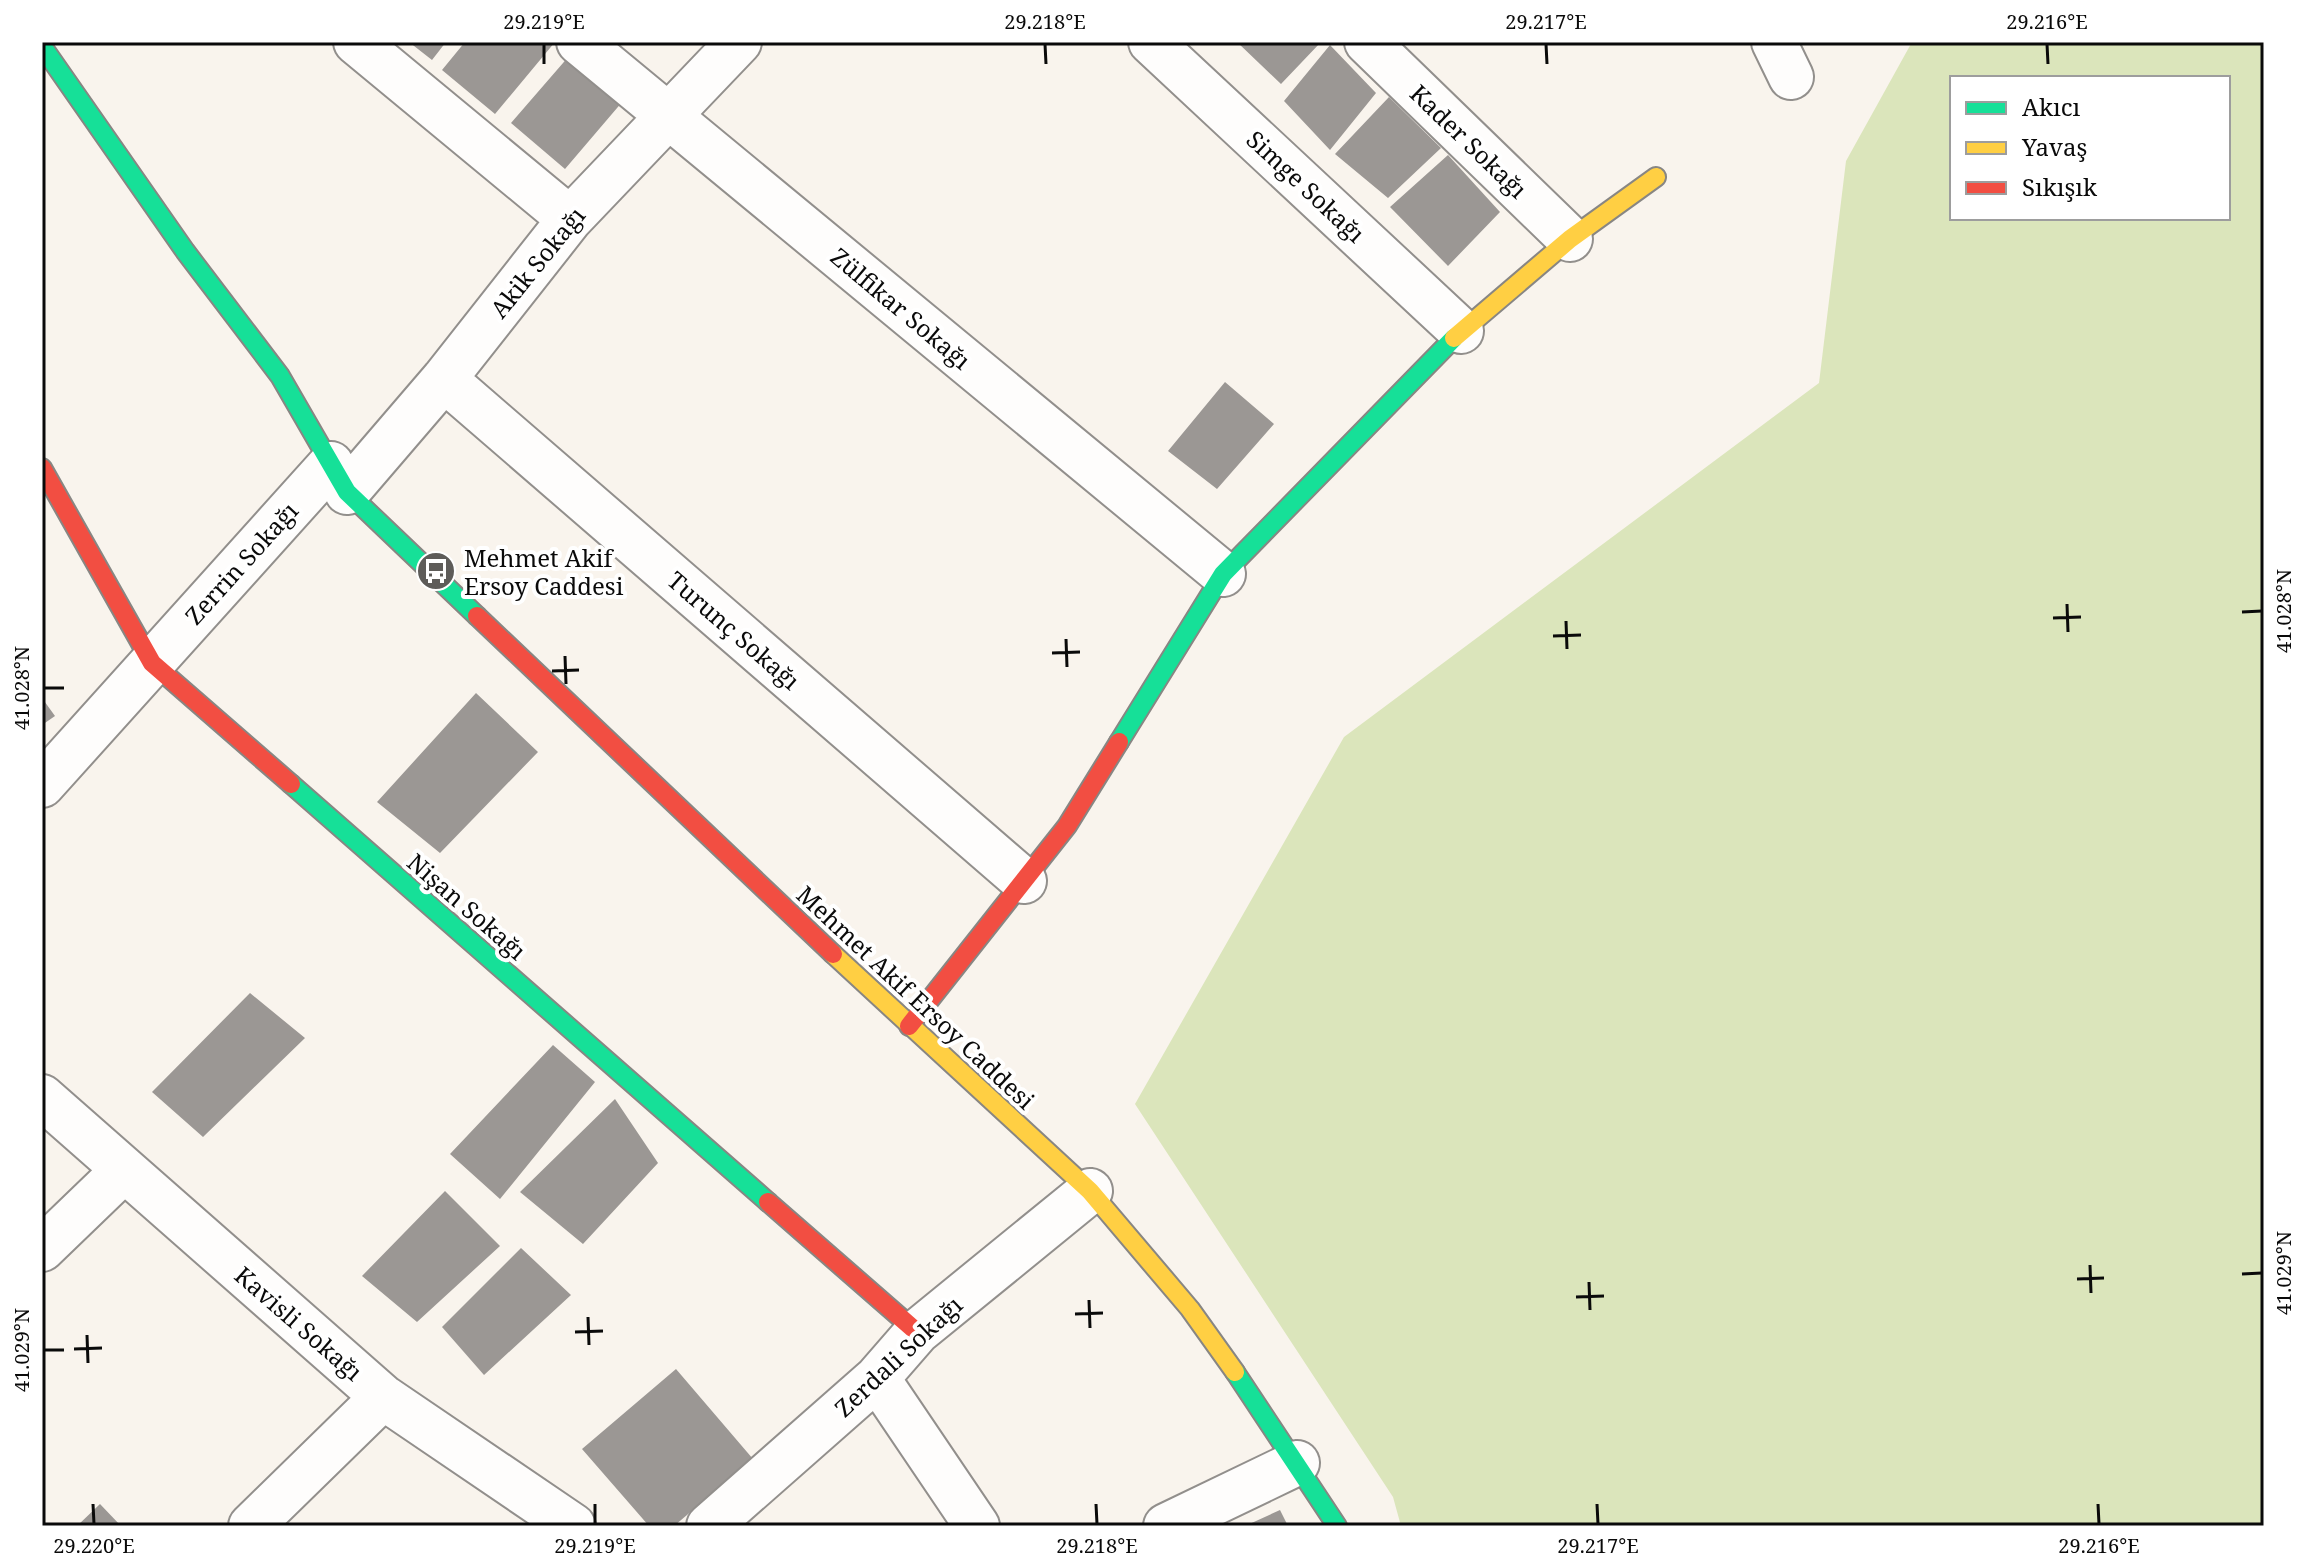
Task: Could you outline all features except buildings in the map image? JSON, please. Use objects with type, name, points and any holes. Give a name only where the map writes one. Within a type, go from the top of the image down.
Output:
[{"type":"street","points":[[356,42],[570,219]]},
{"type":"street","name":"Zülfikar Sokağı","points":[[579,42],[1223,574]]},
{"type":"street","name":"Akik Sokağı","points":[[339,478],[444,379],[570,219],[739,42]]},
{"type":"street","name":"Simge Sokağı","points":[[1151,42],[1461,331]]},
{"type":"street","name":"Kader Sokağı","points":[[1367,42],[1570,239]]},
{"type":"street","name":"Mehmet Akif Ersoy Caddesi","points":[[42,46],[185,251],[280,376],[339,478],[909,1026],[1090,1191],[1190,1309],[1337,1526]]},
{"type":"street","points":[[909,1026],[1067,826],[1223,574],[1461,331],[1570,239],[1656,177]]},
{"type":"street","name":"Turunç Sokağı","points":[[444,379],[1024,881]]},
{"type":"street","name":"Nişan Sokağı","points":[[42,468],[152,663],[917,1332]]},
{"type":"street","name":"Zerrin Sokağı","points":[[42,785],[152,663],[339,478]]},
{"type":"street","name":"Kavisli Sokağı","points":[[42,1097],[383,1397],[573,1526]]},
{"type":"street","points":[[42,1249],[124,1170]]},
{"type":"street","name":"Zerdali Sokağı","points":[[709,1526],[877,1378],[917,1332],[1090,1191]]},
{"type":"street","points":[[877,1378],[977,1526]]},
{"type":"street","points":[[251,1526],[383,1397]]},
{"type":"street","points":[[1166,1526],[1297,1463]]},
{"type":"green space","points":[[1912,42],[2264,42],[2264,1526],[1401,1526],[1393,1497],[1135,1104],[1344,737],[1819,383],[1846,161]]},
{"type":"traffic: fast","points":[[42,46],[185,251],[280,376],[347,492],[477,616]]},
{"type":"traffic: fast","points":[[1119,742],[1223,574],[1454,338]]},
{"type":"traffic: fast","points":[[291,784],[768,1202]]},
{"type":"traffic: fast","points":[[1235,1372],[1337,1526]]},
{"type":"traffic: slow","points":[[1454,338],[1570,239],[1656,177]]},
{"type":"traffic: slow","points":[[833,954],[1090,1191],[1190,1309],[1235,1372]]},
{"type":"traffic: jam","points":[[42,468],[152,663],[291,784]]},
{"type":"traffic: jam","points":[[477,616],[833,954]]},
{"type":"traffic: jam","points":[[909,1026],[1067,826],[1119,742]]},
{"type":"traffic: jam","points":[[768,1202],[917,1332]]},
{"type":"place","name":"Mehmet Akif Ersoy Caddesi","points":[[436,571]]}]
